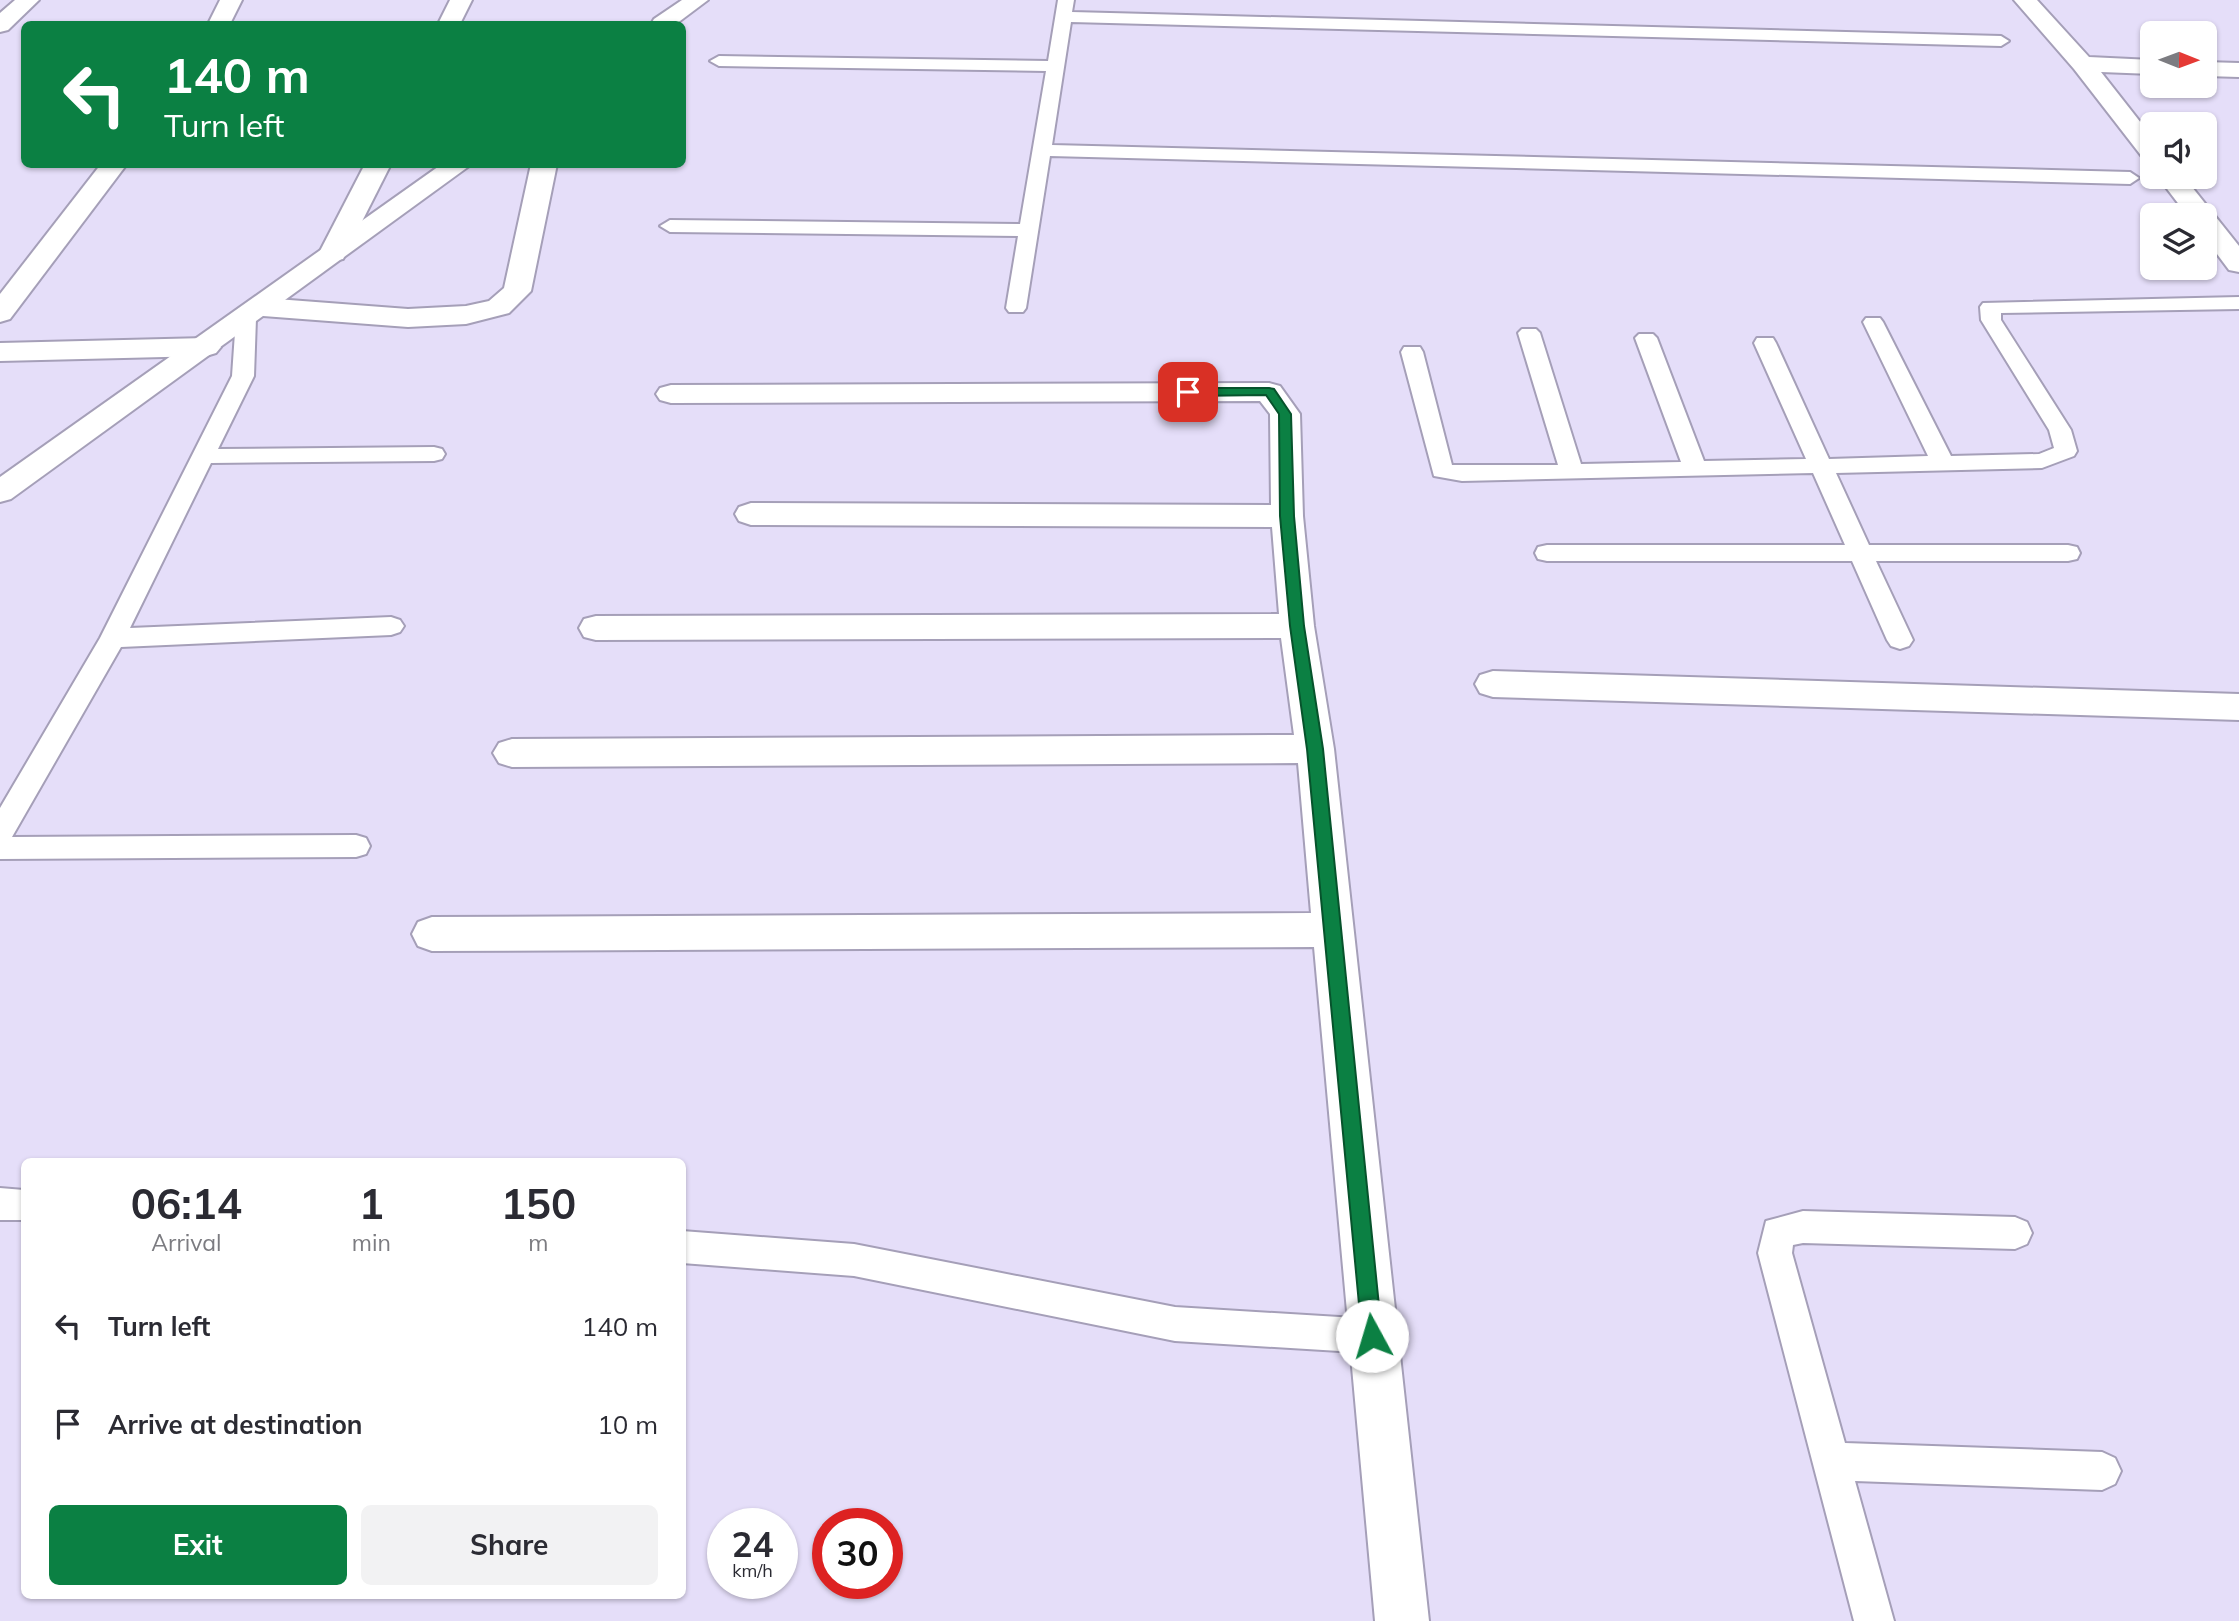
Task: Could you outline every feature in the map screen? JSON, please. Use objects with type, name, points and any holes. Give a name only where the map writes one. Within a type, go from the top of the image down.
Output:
[{"type":"street","points":[[0,25],[18,6],[28,0]]},
{"type":"street","points":[[220,21],[231,0]]},
{"type":"street","points":[[450,21],[461,0]]},
{"type":"street","points":[[666,21],[697,0]]},
{"type":"street","points":[[2025,0],[2082,64],[2140,138]]},
{"type":"street","points":[[2082,64],[2140,66]]},
{"type":"street","points":[[2217,69],[2239,70]]},
{"type":"street","points":[[0,313],[112,168]]},
{"type":"street","points":[[333,253],[376,168]]},
{"type":"street","points":[[0,492],[454,168]]},
{"type":"street","points":[[255,312],[408,318],[466,315],[499,307],[517,291],[543,168]]},
{"type":"street","points":[[2180,189],[2192,203]]},
{"type":"street","points":[[2217,236],[2239,264]]},
{"type":"street","points":[[0,352],[206,347]]},
{"type":"street","points":[[671,394],[1269,392],[1285,414],[1287,516],[1297,626],[1315,749],[1402,1621]]},
{"type":"street","points":[[751,514],[1287,516]]},
{"type":"street","points":[[596,628],[1297,626]]},
{"type":"street","points":[[1493,684],[2239,707]]},
{"type":"street","points":[[512,753],[1315,749]]},
{"type":"street","points":[[432,933],[1333,930]]},
{"type":"lane","points":[[1016,309],[1065,8],[2001,41]]},
{"type":"lane","points":[[719,61],[1055,66]]},
{"type":"lane","points":[[1042,150],[2130,178]]},
{"type":"lane","points":[[670,226],[1028,230]]},
{"type":"lane","points":[[1412,352],[1442,471],[1462,474],[2042,461],[2066,451],[2060,430],[1991,320],[1990,307],[2239,303]]},
{"type":"lane","points":[[0,833],[113,638],[243,376],[255,312]]},
{"type":"lane","points":[[1873,322],[1943,463]]},
{"type":"lane","points":[[1529,333],[1572,471]]},
{"type":"lane","points":[[1646,338],[1695,468]]},
{"type":"lane","points":[[1765,343],[1900,640]]},
{"type":"lane","points":[[202,456],[434,454]]},
{"type":"lane","points":[[1548,553],[2068,552]]},
{"type":"lane","points":[[113,638],[391,626]]},
{"type":"lane","points":[[0,848],[356,846]]},
{"type":"lane","points":[[0,1204],[21,1205]]},
{"type":"lane","points":[[1874,1621],[1775,1253],[1778,1232],[1803,1227],[2015,1233]]},
{"type":"lane","points":[[686,1247],[854,1260],[1175,1324],[1372,1336]]},
{"type":"lane","points":[[1831,1461],[2102,1471]]},
{"type":"route","points":[[1188,392],[1269,392],[1285,414],[1287,516],[1297,626],[1315,749],[1372,1336]]}]
